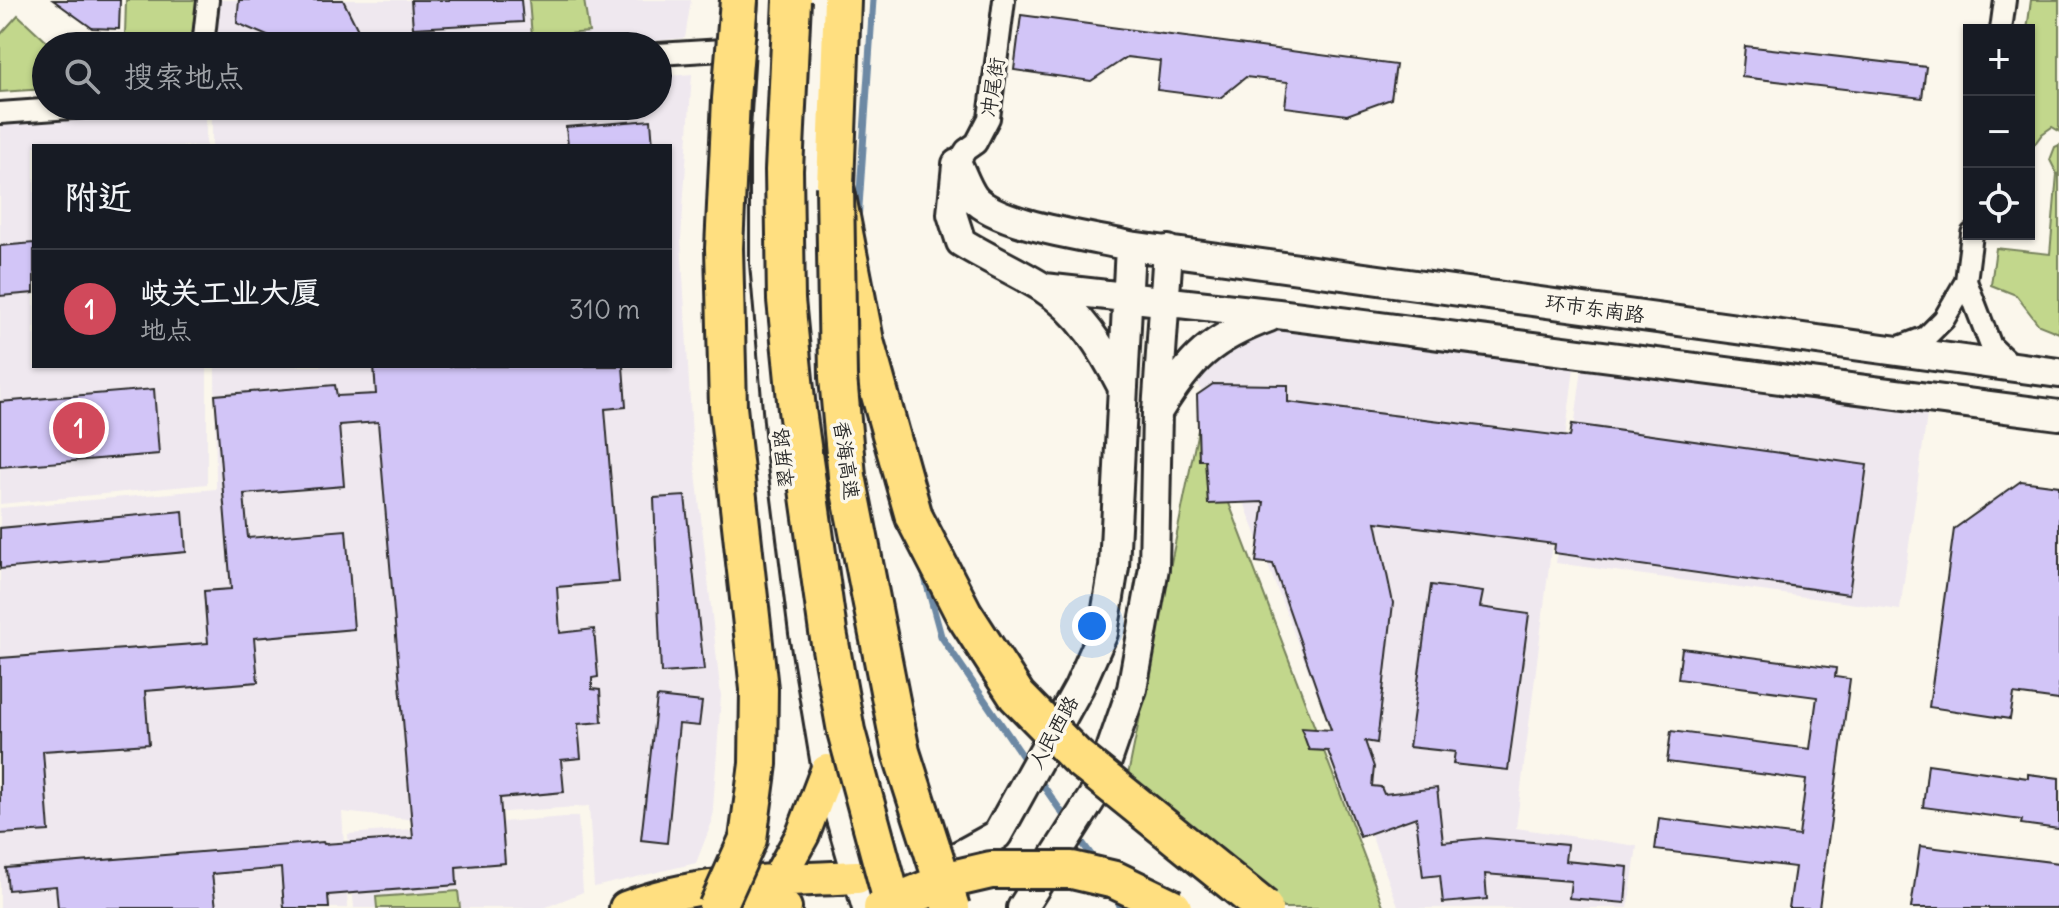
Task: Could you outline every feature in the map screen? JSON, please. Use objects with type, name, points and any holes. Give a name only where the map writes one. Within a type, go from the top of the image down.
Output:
[{"type":"highway","points":[[705,899],[748,839],[758,764],[759,689],[728,407],[724,248],[739,0]]},
{"type":"highway","points":[[792,0],[784,170],[786,300],[797,410],[826,618],[846,731],[891,908]]},
{"type":"highway","name":"香海高速","points":[[842,0],[835,186],[838,377],[847,476],[901,752],[951,908]]},
{"type":"highway","points":[[835,186],[865,341],[914,517],[964,614],[1017,696],[1077,757],[1264,908]]},
{"type":"highway","points":[[882,908],[952,879],[991,870],[1072,870],[1115,880],[1173,908]]},
{"type":"main road","name":"翠屏路","points":[[774,0],[765,146],[765,263],[783,466],[804,633],[827,771],[867,908]]},
{"type":"main road","points":[[819,0],[813,188],[814,347],[841,581],[873,760],[912,908]]},
{"type":"main road","points":[[957,164],[952,214],[961,242],[1044,288],[1068,307],[1106,355],[1123,388]]},
{"type":"main road","name":"环市东南路","points":[[957,164],[974,197],[995,214],[1130,246],[2059,373]]},
{"type":"main road","name":"人民西路","points":[[781,894],[955,858],[997,835],[1079,687],[1103,633],[1114,567],[1130,246]]},
{"type":"main road","points":[[1024,906],[1097,790],[1132,689],[1154,568],[1157,412],[1168,250]]},
{"type":"main road","points":[[1044,288],[1278,314],[2059,415]]},
{"type":"main road","points":[[1157,412],[1177,381],[1201,353],[1235,329],[1278,314]]},
{"type":"main road","points":[[626,908],[781,894],[827,771]]},
{"type":"main road","points":[[891,908],[903,871]]},
{"type":"street","points":[[205,32],[208,0]]},
{"type":"street","name":"冲尾街","points":[[957,164],[966,150],[976,143],[989,118],[1004,0]]},
{"type":"street","points":[[2002,24],[2005,0]]},
{"type":"street","points":[[672,53],[771,47]]},
{"type":"street","points":[[0,113],[32,111]]},
{"type":"street","points":[[1895,349],[1926,337],[1944,319],[1966,281],[1971,240]]},
{"type":"street","points":[[1966,281],[1991,346],[2013,368]]},
{"type":"shaded area","points":[[217,0],[691,0],[685,38],[672,39],[672,32],[214,32]]},
{"type":"shaded area","points":[[692,74],[681,239],[692,437],[721,696],[712,822],[696,863],[594,887],[589,806],[407,819],[342,812],[348,908],[0,908],[0,508],[216,489],[215,368],[672,368],[672,144],[212,144],[212,120],[672,120],[672,76]]},
{"type":"shaded area","points":[[32,118],[32,120],[206,120],[206,144],[32,144],[32,368],[207,368],[207,484],[0,504],[0,120]]},
{"type":"shaded area","points":[[1262,318],[1575,360],[1516,828],[1637,846],[1628,908],[1399,908],[1193,369]]},
{"type":"shaded area","points":[[1583,361],[1928,408],[1900,610],[1556,563]]},
{"type":"shaded area","points":[[578,816],[583,892],[544,908],[354,908],[348,834]]},
{"type":"green space","points":[[126,0],[201,0],[198,32],[125,32]]},
{"type":"green space","points":[[529,0],[584,0],[589,32],[532,32]]},
{"type":"green space","points":[[2031,0],[2059,0],[2059,131],[2052,127],[2035,144],[2035,24],[2028,24]]},
{"type":"green space","points":[[18,15],[36,32],[32,32],[32,90],[0,92],[0,35]]},
{"type":"green space","points":[[2059,145],[2059,333],[2039,325],[2016,295],[1991,285],[1996,248],[2050,254],[2057,174],[2050,160],[2055,147]]},
{"type":"green space","points":[[1199,425],[1384,908],[1283,908],[1259,881],[1126,785]]},
{"type":"green space","points":[[458,891],[460,908],[377,908],[376,897]]},
{"type":"building","points":[[53,0],[120,0],[119,29],[92,28]]},
{"type":"building","points":[[239,0],[343,0],[358,30],[258,32],[237,23]]},
{"type":"building","points":[[411,0],[521,0],[523,22],[413,28]]},
{"type":"building","points":[[1021,15],[1396,65],[1391,99],[1347,115],[1285,107],[1288,82],[1246,77],[1220,98],[1157,90],[1160,61],[1127,57],[1091,81],[1014,70]]},
{"type":"building","points":[[1745,46],[1926,67],[1922,98],[1742,77]]},
{"type":"building","points":[[651,120],[653,144],[568,144],[566,127]]},
{"type":"building","points":[[32,243],[32,293],[0,296],[0,246]]},
{"type":"building","points":[[374,368],[623,368],[626,407],[605,409],[619,582],[557,587],[560,633],[594,629],[598,677],[592,678],[592,689],[600,690],[602,722],[578,724],[581,758],[561,760],[564,792],[500,798],[505,863],[456,867],[457,885],[328,895],[329,908],[284,908],[281,868],[212,874],[216,908],[58,908],[56,886],[8,890],[6,868],[323,842],[413,838],[378,422],[339,425],[344,486],[244,494],[248,538],[346,530],[354,629],[254,638],[258,682],[145,691],[149,744],[43,751],[49,831],[0,834],[0,658],[208,643],[204,591],[231,589],[215,395],[335,385],[337,396],[376,394]]},
{"type":"building","points":[[1213,384],[1288,385],[1288,402],[1570,437],[1572,424],[1867,465],[1849,594],[1554,553],[1555,544],[1376,522],[1393,603],[1377,743],[1365,741],[1374,767],[1372,786],[1381,787],[1384,794],[1437,788],[1443,842],[1484,838],[1567,845],[1565,861],[1628,867],[1625,903],[1569,898],[1571,881],[1485,874],[1487,899],[1443,903],[1440,875],[1423,877],[1416,817],[1360,837],[1328,751],[1309,750],[1301,728],[1331,730],[1273,564],[1256,562],[1264,502],[1208,504],[1205,460],[1199,460],[1197,395]]},
{"type":"building","points":[[154,389],[159,454],[0,467],[0,402]]},
{"type":"building","points":[[2021,481],[2059,486],[2059,700],[2014,694],[2010,719],[1929,707],[1954,529]]},
{"type":"building","points":[[685,496],[704,670],[661,673],[654,498]]},
{"type":"building","points":[[183,511],[186,552],[0,569],[0,528]]},
{"type":"building","points":[[1431,585],[1483,592],[1480,607],[1529,614],[1508,770],[1453,764],[1455,752],[1409,747]]},
{"type":"building","points":[[1682,648],[1836,668],[1835,677],[1850,679],[1819,908],[1789,908],[1795,867],[1655,850],[1659,818],[1799,836],[1806,780],[1667,762],[1671,731],[1810,749],[1817,697],[1678,679]]},
{"type":"building","points":[[657,697],[702,702],[699,726],[679,724],[667,843],[641,840]]},
{"type":"building","points":[[1928,764],[2028,778],[2028,774],[2059,778],[2059,829],[2021,824],[2022,820],[1923,807]]},
{"type":"building","points":[[1920,846],[2059,863],[2059,908],[1911,908]]},
{"type":"waterway","points":[[858,221],[873,0]]},
{"type":"waterway","points":[[923,570],[941,636],[1028,764]]},
{"type":"waterway","points":[[1038,778],[1069,823]]},
{"type":"waterway","points":[[1076,834],[1097,863]]},
{"type":"waterway","points":[[1115,894],[1121,908]]},
{"type":"place","name":"岐关工业大厦","points":[[79,428]]}]
